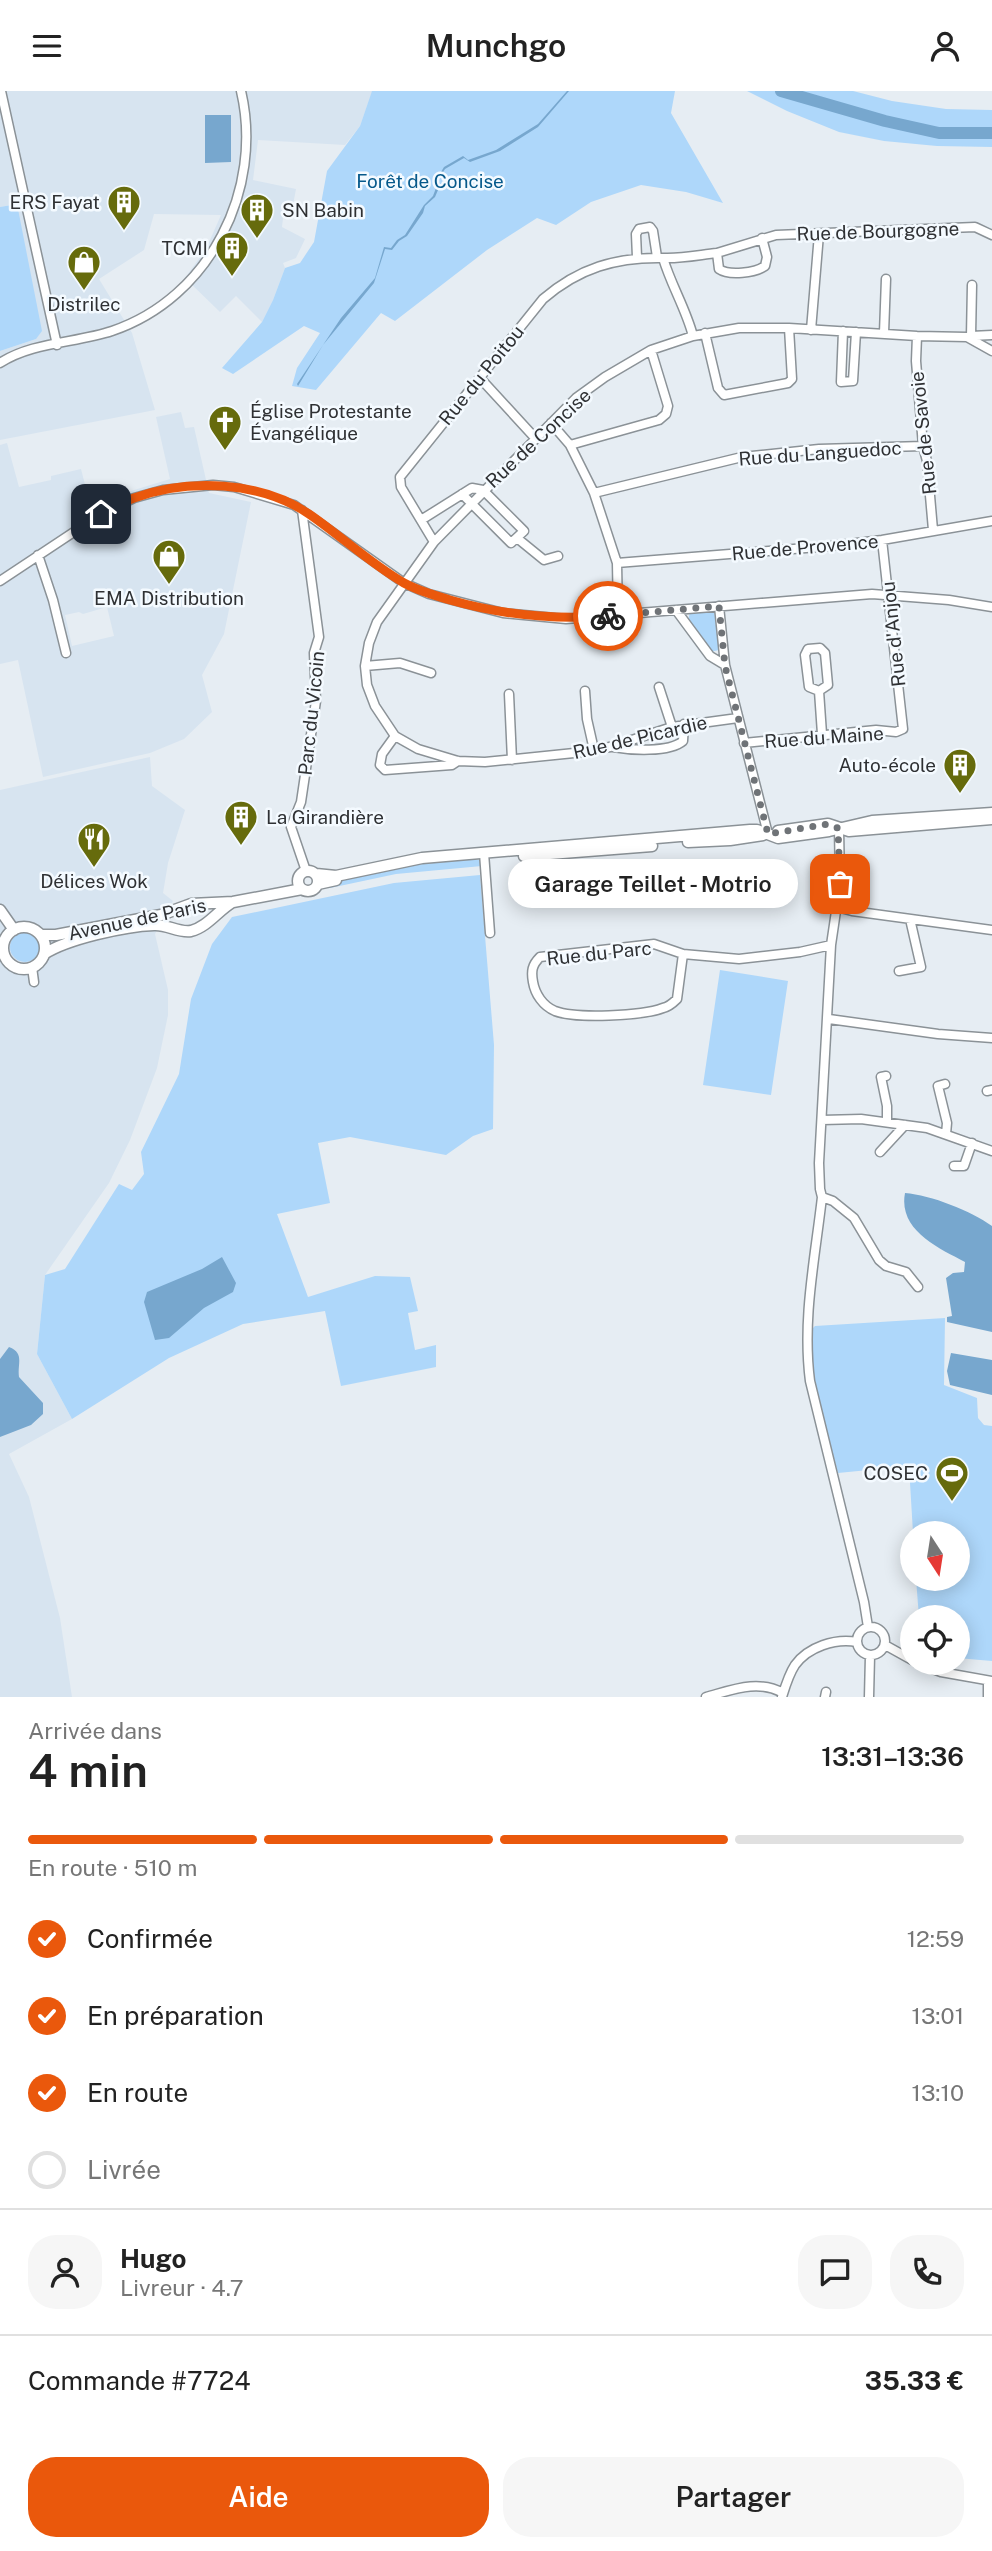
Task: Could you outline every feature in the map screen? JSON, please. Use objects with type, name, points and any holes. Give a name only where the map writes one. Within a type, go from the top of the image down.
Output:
[{"type":"main road","points":[[838,828],[872,821],[992,813]]},
{"type":"main road","points":[[302,889],[299,885],[309,877],[336,876],[422,858],[484,855],[750,830],[768,834],[828,824],[849,831],[992,819]]},
{"type":"main road","name":"Avenue de Paris","points":[[41,935],[56,935],[152,917],[191,904],[233,902],[275,893],[312,890],[309,877],[275,893]]},
{"type":"main road","name":"Avenue de Paris","points":[[44,954],[58,945],[154,925],[181,931],[193,930],[233,902]]},
{"type":"main road","points":[[0,910],[14,930]]},
{"type":"main road","points":[[29,927],[41,935],[45,944],[44,954],[32,967],[21,968],[4,960],[2,943],[14,930],[29,927]]},
{"type":"street","points":[[1,91],[57,345]]},
{"type":"street","points":[[0,363],[17,354],[91,338],[133,322],[181,289],[206,261],[228,225],[244,175],[247,118],[241,91]]},
{"type":"street","points":[[637,257],[636,234],[639,229],[650,227],[693,336]]},
{"type":"street","name":"Rue de Bourgogne","points":[[717,253],[776,235],[975,227],[992,235]]},
{"type":"street","points":[[811,330],[819,234]]},
{"type":"street","points":[[717,253],[719,269],[723,272],[760,270],[765,266],[767,257],[762,238]]},
{"type":"street","name":"Rue du Poitou","points":[[434,542],[401,487],[400,477],[514,333],[551,292],[570,279],[601,265],[637,257],[660,258],[717,253]]},
{"type":"street","points":[[884,334],[886,279]]},
{"type":"street","points":[[972,285],[969,336],[992,335]]},
{"type":"street","name":"Rue de Concise","points":[[404,583],[434,542],[471,502],[576,398],[651,350],[705,333],[739,328],[789,328],[916,336],[969,336],[992,351]]},
{"type":"street","points":[[705,333],[718,388],[724,395],[788,383],[792,379],[789,328]]},
{"type":"street","points":[[843,331],[841,382],[853,381],[856,332]]},
{"type":"street","name":"Rue de Savoie","points":[[916,336],[923,446],[927,461],[933,530]]},
{"type":"street","points":[[570,445],[659,420],[666,414],[668,406],[651,350]]},
{"type":"street","points":[[480,378],[536,439]]},
{"type":"street","points":[[551,423],[570,445],[594,493],[617,563],[618,615]]},
{"type":"street","name":"Rue du Languedoc","points":[[594,493],[742,457],[818,449],[923,446]]},
{"type":"street","points":[[0,581],[101,514],[134,498],[163,490],[204,485],[234,487],[281,500],[302,510],[404,583],[429,594],[503,613],[566,618],[844,594],[949,600],[992,607]]},
{"type":"street","points":[[421,520],[471,488],[483,490],[524,531],[511,543],[462,494]]},
{"type":"street","name":"Parc du Vicoin","points":[[302,510],[320,638],[314,653],[316,701],[301,802],[291,827],[309,877]]},
{"type":"street","name":"Rue de Provence","points":[[617,563],[882,540],[992,521]]},
{"type":"street","points":[[517,538],[544,560],[558,556]]},
{"type":"street","name":"Rue d'Anjou","points":[[882,540],[903,729]]},
{"type":"street","points":[[38,555],[66,653]]},
{"type":"street","name":"Rue de Picardie","points":[[404,583],[377,622],[369,643],[365,666],[367,685],[375,706],[395,736],[418,749],[458,761],[512,760],[594,750],[684,724],[738,718]]},
{"type":"street","points":[[719,606],[725,666],[768,834]]},
{"type":"street","points":[[676,610],[710,656],[725,666]]},
{"type":"street","points":[[820,648],[825,653],[828,685],[819,691],[809,687],[805,655],[808,649],[820,648]]},
{"type":"street","points":[[365,666],[400,663],[431,673]]},
{"type":"street","points":[[659,687],[672,727]]},
{"type":"street","points":[[585,691],[587,719],[594,750]]},
{"type":"street","points":[[819,691],[822,734]]},
{"type":"street","points":[[509,694],[512,760]]},
{"type":"street","points":[[610,747],[637,750],[677,746],[683,741],[684,724]]},
{"type":"street","name":"Rue du Maine","points":[[744,743],[876,730],[896,732],[903,729]]},
{"type":"street","name":"Rue de Picardie","points":[[395,736],[380,760],[380,765],[385,770],[452,765],[458,761]]},
{"type":"street","points":[[838,828],[841,868],[831,945],[819,1175],[822,1197],[806,1324],[807,1356],[810,1381],[868,1627]]},
{"type":"street","points":[[484,855],[490,933]]},
{"type":"street","points":[[837,907],[992,930]]},
{"type":"street","points":[[899,971],[921,967],[910,919]]},
{"type":"street","name":"Rue du Parc","points":[[683,954],[677,999],[665,1008],[640,1013],[596,1015],[554,1011],[542,1002],[534,990],[533,964],[540,957],[654,944],[683,954],[739,959],[800,952],[831,945]]},
{"type":"street","points":[[32,967],[34,982]]},
{"type":"street","points":[[828,1019],[938,1034],[992,1038]]},
{"type":"street","points":[[886,1076],[881,1077],[887,1106],[887,1122]]},
{"type":"street","points":[[945,1084],[938,1086],[947,1123],[946,1134]]},
{"type":"street","points":[[822,1120],[905,1125],[946,1134],[992,1151]]},
{"type":"street","points":[[880,1152],[905,1125]]},
{"type":"street","points":[[954,1166],[964,1165],[972,1143]]},
{"type":"street","points":[[822,1197],[833,1201],[853,1219],[879,1260],[886,1266],[906,1272],[918,1287]]},
{"type":"street","points":[[868,1627],[882,1631],[885,1645],[880,1653],[870,1656],[861,1651],[857,1642],[859,1632],[868,1627]]},
{"type":"street","points":[[706,1697],[749,1685],[761,1686],[783,1695],[794,1666],[804,1655],[826,1645],[857,1642]]},
{"type":"street","points":[[885,1645],[900,1654]]},
{"type":"street","points":[[869,1697],[870,1656]]},
{"type":"street","points":[[957,1675],[990,1681],[988,1697]]},
{"type":"shaded area","points":[[0,91],[372,92],[360,126],[345,145],[258,140],[253,180],[296,189],[292,210],[283,218],[282,227],[305,239],[296,258],[283,263],[285,268],[262,322],[236,296],[220,312],[185,278],[206,249],[221,215],[154,214],[144,250],[99,279],[132,333],[155,410],[0,440],[0,351],[36,339],[16,204],[0,207]]},
{"type":"shaded area","points":[[569,91],[538,127],[500,151],[470,162],[464,158],[445,169],[437,181],[438,190],[435,197],[425,206],[407,236],[392,250],[385,249],[374,283],[323,345],[341,318],[375,278],[384,247],[391,248],[405,235],[424,205],[433,196],[435,182],[444,167],[463,156],[468,160],[496,150],[538,124]]},
{"type":"shaded area","points":[[205,115],[231,115],[231,162],[205,163]]},
{"type":"shaded area","points":[[323,345],[298,386],[297,384]]},
{"type":"shaded area","points":[[181,412],[185,428],[194,427],[209,493],[251,502],[224,634],[202,675],[212,712],[184,739],[150,753],[43,777],[18,660],[0,664],[0,445],[7,443],[19,487],[51,480],[51,476],[81,469],[92,512],[121,494],[170,479],[156,417]],"holes":[[[107,607],[114,636],[72,646],[65,615],[79,612],[83,614]]]},
{"type":"shaded area","points":[[150,757],[152,786],[185,810],[168,863],[163,893],[173,901],[155,934],[168,990],[168,1015],[157,1068],[130,1140],[109,1183],[45,1275],[37,1354],[72,1419],[9,1454],[29,1497],[60,1618],[72,1697],[0,1697],[0,790]]},
{"type":"shaded area","points":[[905,1193],[950,1205],[992,1226],[992,1332],[947,1322],[947,1317],[952,1316],[946,1278],[953,1273],[964,1272],[965,1262],[932,1244],[914,1227],[904,1206]]},
{"type":"shaded area","points":[[222,1257],[236,1283],[233,1292],[204,1308],[169,1338],[155,1340],[144,1302],[147,1292],[202,1269]]},
{"type":"shaded area","points":[[9,1347],[19,1356],[19,1377],[43,1403],[43,1414],[31,1425],[0,1437],[0,1359]]},
{"type":"shaded area","points":[[951,1353],[992,1360],[992,1395],[950,1385],[947,1371]]},
{"type":"green space","name":"Forêt de Concise","points":[[372,91],[675,91],[671,113],[723,203],[686,192],[641,185],[591,202],[556,225],[537,218],[487,250],[395,321],[381,313],[316,390],[292,386],[297,368],[320,333],[304,326],[233,374],[222,368],[262,322],[285,268],[300,263],[314,242],[327,171],[360,126]]},
{"type":"green space","points":[[747,91],[853,91],[892,101],[946,109],[992,110],[992,147],[884,141],[839,132]]},
{"type":"green space","points":[[17,204],[42,331],[36,339],[0,351],[0,207]]},
{"type":"green space","points":[[714,610],[719,650],[710,652],[688,621],[690,612]]},
{"type":"green space","points":[[479,860],[482,866],[396,874],[330,888],[329,883],[413,865]]},
{"type":"green space","points":[[480,875],[494,1045],[493,1129],[473,1136],[446,1155],[350,1137],[318,1143],[330,1203],[277,1214],[308,1297],[375,1276],[410,1277],[418,1311],[408,1313],[415,1350],[436,1345],[436,1367],[341,1386],[325,1311],[243,1324],[169,1358],[72,1419],[37,1354],[45,1275],[65,1269],[119,1184],[132,1190],[144,1174],[141,1152],[179,1074],[191,999],[212,944],[232,917],[394,883]]},
{"type":"green space","points":[[25,932],[35,937],[40,947],[35,957],[25,962],[15,957],[10,947],[15,937]]},
{"type":"green space","points":[[720,970],[788,981],[771,1095],[703,1085]]},
{"type":"green space","name":"COSEC","points":[[945,1318],[944,1385],[977,1398],[978,1418],[984,1425],[992,1426],[992,1661],[970,1659],[970,1605],[918,1605],[917,1591],[970,1591],[970,1521],[912,1521],[909,1466],[838,1473],[819,1402],[813,1367],[812,1329],[815,1326]]},
{"type":"waterway","points":[[781,91],[885,121],[939,133],[992,133]]},
{"type":"way so far","points":[[608,616],[719,606],[725,666],[768,834],[828,824],[838,828],[840,884]]},
{"type":"place","name":"ERS Fayat","points":[[124,232]]},
{"type":"place","name":"SN Babin","points":[[257,240]]},
{"type":"place","name":"TCMI","points":[[232,278]]},
{"type":"place","name":"Distrilec","points":[[84,292]]},
{"type":"place","name":"Église Protestante Évangélique","points":[[225,452]]},
{"type":"place","name":"EMA Distribution","points":[[169,586]]},
{"type":"place","name":"Auto-école","points":[[960,795]]},
{"type":"place","name":"La Girandière","points":[[241,847]]},
{"type":"place","name":"Délices Wok","points":[[94,869]]},
{"type":"place","name":"Garage Teillet - Motrio","points":[[840,884]]},
{"type":"place","name":"COSEC","points":[[952,1503]]},
{"type":"route","points":[[101,514],[134,498],[163,490],[204,485],[234,487],[293,505],[404,583],[429,594],[503,613],[566,618],[608,616]]}]
